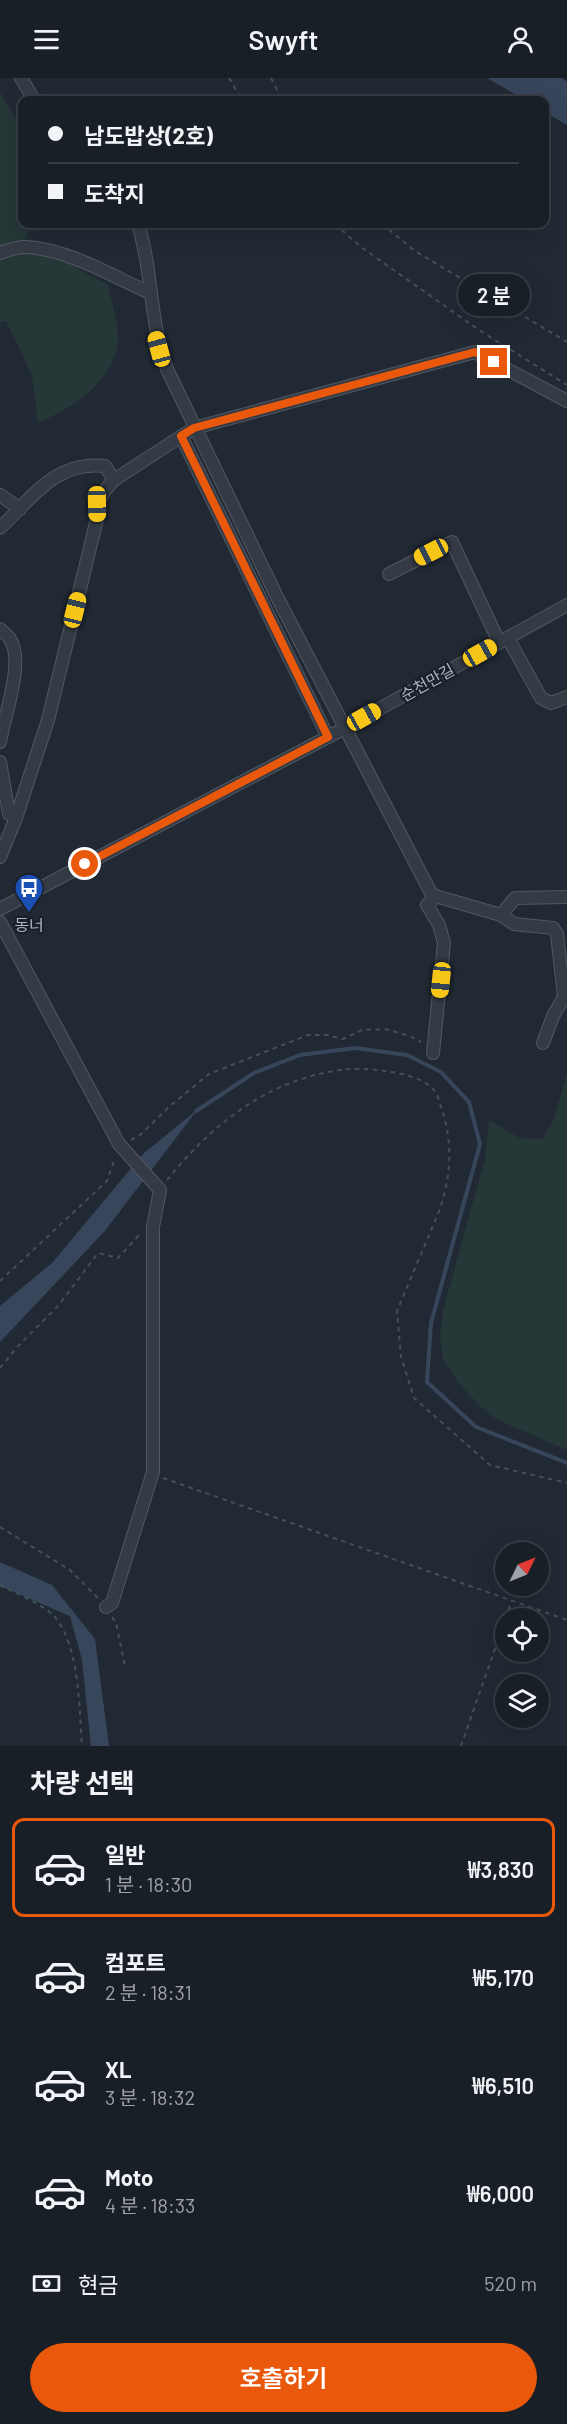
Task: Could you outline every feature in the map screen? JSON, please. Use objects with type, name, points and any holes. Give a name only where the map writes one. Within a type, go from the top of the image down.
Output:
[{"type":"street","points":[[21,78],[32,96]]},
{"type":"street","points":[[139,228],[143,239],[159,349],[194,428],[278,599],[432,895],[501,915],[514,924],[553,928],[557,934],[564,997],[552,1016],[543,1043]]},
{"type":"street","points":[[0,253],[19,247],[46,251],[78,261],[150,293]]},
{"type":"street","points":[[0,856],[16,818],[48,720],[97,519],[97,504],[103,492],[114,480],[194,428],[475,352],[567,401]]},
{"type":"street","points":[[181,436],[328,737]]},
{"type":"street","points":[[0,528],[49,480],[70,469],[88,464],[105,466],[114,480]]},
{"type":"street","points":[[0,495],[20,509]]},
{"type":"street","points":[[389,574],[452,542],[503,640],[541,698],[551,703],[567,697]]},
{"type":"street","name":"순천만길","points":[[0,909],[345,728],[567,605]]},
{"type":"street","points":[[0,629],[11,640],[16,678],[3,722],[0,742]]},
{"type":"street","points":[[0,762],[9,814],[16,818]]},
{"type":"street","points":[[433,1053],[444,943],[439,925],[427,905],[436,896]]},
{"type":"street","points":[[501,915],[515,898],[567,897]]},
{"type":"street","points":[[0,922],[122,1149],[156,1185],[153,1227],[153,1472],[112,1603],[106,1607]]},
{"type":"path","points":[[229,78],[240,96]]},
{"type":"path","points":[[271,78],[280,96]]},
{"type":"path","points":[[340,228],[361,247],[479,330],[567,385]]},
{"type":"path","points":[[387,228],[415,251],[567,342]]},
{"type":"path","points":[[0,1281],[107,1181],[122,1149],[208,1074],[308,1035],[327,1035],[343,1039],[362,1030],[385,1029],[422,1042]]},
{"type":"path","points":[[156,1185],[168,1178],[221,1123],[253,1102],[296,1081],[348,1069],[378,1070],[406,1075],[427,1084],[436,1092],[448,1131],[450,1159],[446,1192],[397,1311],[400,1357],[414,1398],[490,1465],[567,1483]]},
{"type":"path","points":[[0,1368],[58,1305],[98,1253],[118,1258],[143,1230],[153,1227]]},
{"type":"path","points":[[153,1472],[167,1480],[567,1620]]},
{"type":"path","points":[[0,1527],[70,1570],[106,1607],[116,1623],[125,1666]]},
{"type":"path","points":[[0,1585],[52,1614],[64,1630],[70,1644],[79,1702],[82,1746]]},
{"type":"path","points":[[461,1746],[512,1600]]},
{"type":"shaded area","points":[[0,93],[18,122],[18,228],[29,228],[25,240],[108,285],[117,327],[118,340],[115,355],[109,369],[90,392],[65,410],[38,423],[32,375],[6,321],[0,322]]},
{"type":"shaded area","points":[[567,1073],[567,1450],[498,1420],[481,1407],[461,1386],[443,1360],[440,1335],[443,1310],[485,1159],[489,1120],[520,1138],[542,1139],[553,1121]]},
{"type":"water","points":[[487,78],[562,78],[567,82],[567,125],[549,114],[549,96],[518,96]]},
{"type":"water","points":[[198,1109],[104,1232],[0,1342],[0,1306],[52,1263],[143,1154]]},
{"type":"water","points":[[0,1562],[52,1585],[95,1639],[109,1746],[91,1746],[82,1660],[70,1616],[0,1586]]},
{"type":"waterway","points":[[196,1111],[254,1073],[300,1055],[355,1048],[407,1055],[441,1072],[469,1102],[480,1144],[431,1323],[427,1382],[476,1427],[567,1463]]},
{"type":"place","name":"동너","points":[[29,914]]},
{"type":"route","points":[[85,864],[328,737],[181,436],[194,428],[475,352],[494,362]]}]
